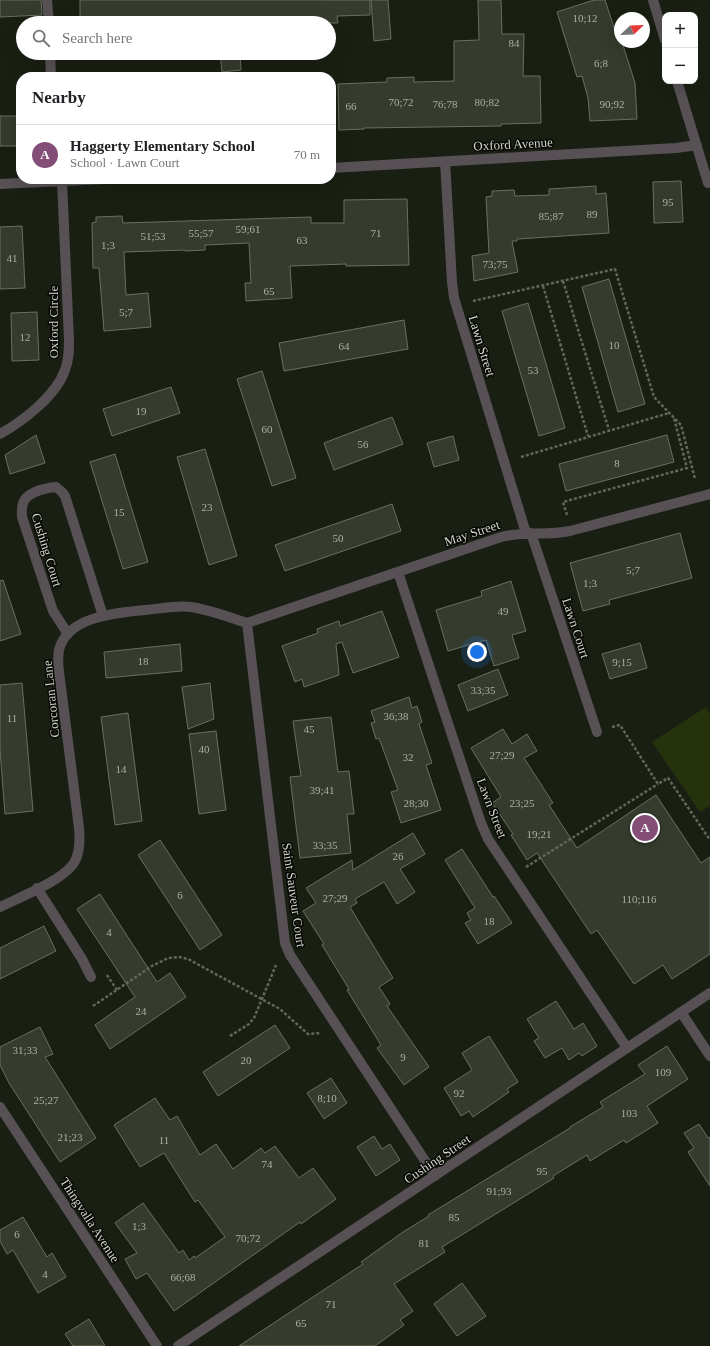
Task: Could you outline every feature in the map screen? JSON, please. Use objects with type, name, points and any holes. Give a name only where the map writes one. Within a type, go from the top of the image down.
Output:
[{"type":"street","points":[[47,0],[48,16]]},
{"type":"street","points":[[653,0],[662,30]]},
{"type":"street","points":[[50,60],[51,72]]},
{"type":"street","points":[[678,84],[708,182]]},
{"type":"street","name":"Oxford Avenue","points":[[336,168],[676,148],[697,145]]},
{"type":"street","name":"Lawn Street","points":[[445,161],[454,298],[528,533]]},
{"type":"street","points":[[0,184],[16,183]]},
{"type":"street","name":"Oxford Circle","points":[[0,434],[28,414],[48,397],[61,379],[68,360],[69,340],[58,184]]},
{"type":"street","name":"Cushing Court","points":[[68,634],[53,610],[22,517],[22,502],[28,495],[46,488],[56,487],[65,496],[103,616]]},
{"type":"street","name":"May Street","points":[[247,623],[495,539],[514,534],[554,534],[570,532],[710,494]]},
{"type":"street","name":"Lawn Court","points":[[528,533],[596,732]]},
{"type":"street","name":"Lawn Street","points":[[398,572],[481,823],[488,839],[627,1048]]},
{"type":"street","name":"Corcoran Lane","points":[[0,907],[55,879],[67,871],[76,860],[79,847],[79,828],[59,672],[59,650],[68,634],[82,623],[103,616],[186,606],[247,623]]},
{"type":"street","name":"Saint Sauveur Court","points":[[247,623],[285,943],[290,955],[435,1176]]},
{"type":"street","points":[[37,888],[82,959],[91,977]]},
{"type":"street","name":"Cushing Street","points":[[178,1346],[710,993]]},
{"type":"street","points":[[681,1012],[710,1056]]},
{"type":"street","name":"Thingvalla Avenue","points":[[0,1107],[157,1346]]},
{"type":"path","points":[[473,301],[615,269],[654,397],[681,425],[695,479]]},
{"type":"path","points":[[563,281],[609,430]]},
{"type":"path","points":[[543,286],[588,436]]},
{"type":"path","points":[[521,456],[670,413]]},
{"type":"path","points":[[567,515],[563,502],[687,468],[674,418]]},
{"type":"path","points":[[596,732],[620,725],[658,784]]},
{"type":"path","points":[[523,869],[668,778],[710,840]]},
{"type":"path","points":[[93,1006],[152,966],[168,958],[179,956],[188,959],[285,1013],[308,1034],[322,1033]]},
{"type":"path","points":[[230,1036],[249,1024],[254,1018],[276,965]]},
{"type":"green space","points":[[706,707],[710,714],[710,806],[700,812],[652,742]]},
{"type":"building","points":[[0,0],[41,0],[42,15],[0,17]]},
{"type":"building","points":[[80,0],[370,0],[370,15],[337,16],[338,23],[336,23],[336,16],[80,16]]},
{"type":"building","points":[[371,0],[388,0],[391,39],[374,41]]},
{"type":"building","points":[[478,0],[501,0],[502,34],[524,34],[523,76],[540,76],[541,123],[501,124],[501,126],[364,128],[339,130],[338,84],[387,82],[387,78],[414,77],[414,82],[454,81],[454,41],[479,40]]},
{"type":"building","points":[[594,0],[605,0],[614,28],[614,48],[624,48],[635,83],[637,119],[590,121],[588,98],[582,76],[577,77],[557,12]]},
{"type":"building","points":[[221,60],[240,60],[241,70],[222,72]]},
{"type":"building","points":[[0,116],[16,116],[16,146],[0,146]]},
{"type":"building","points":[[681,181],[683,222],[654,223],[653,182]]},
{"type":"building","points":[[596,186],[596,194],[606,193],[609,233],[517,239],[517,241],[512,241],[518,272],[474,281],[472,256],[489,253],[486,197],[492,196],[492,191],[514,190],[515,196],[549,195],[549,189]]},
{"type":"building","points":[[407,199],[409,265],[346,266],[346,264],[290,266],[292,298],[246,301],[245,283],[251,283],[249,243],[205,245],[205,250],[124,252],[126,295],[148,293],[151,327],[104,331],[99,268],[93,268],[92,223],[96,222],[96,217],[122,216],[123,223],[311,217],[311,223],[344,223],[344,200]]},
{"type":"building","points":[[22,226],[25,288],[0,289],[0,227]]},
{"type":"building","points":[[609,279],[645,404],[618,412],[582,287]]},
{"type":"building","points":[[528,303],[565,428],[539,436],[502,311]]},
{"type":"building","points":[[37,312],[39,360],[12,361],[11,313]]},
{"type":"building","points":[[404,320],[408,349],[284,371],[279,343]]},
{"type":"building","points":[[262,371],[296,478],[272,486],[237,379]]},
{"type":"building","points":[[171,387],[180,413],[112,436],[103,409]]},
{"type":"building","points":[[392,417],[403,444],[334,470],[324,443]]},
{"type":"building","points":[[36,435],[45,463],[10,474],[5,455]]},
{"type":"building","points":[[667,435],[674,462],[566,491],[559,464]]},
{"type":"building","points":[[453,436],[459,460],[434,467],[427,443]]},
{"type":"building","points":[[205,449],[237,556],[209,565],[177,457]]},
{"type":"building","points":[[115,454],[148,562],[123,569],[90,462]]},
{"type":"building","points":[[392,504],[401,531],[285,571],[275,545]]},
{"type":"building","points":[[680,533],[692,578],[609,600],[610,604],[583,611],[570,563]]},
{"type":"building","points":[[3,580],[21,634],[0,641],[0,581]]},
{"type":"building","points":[[511,581],[526,631],[512,635],[519,658],[494,666],[486,640],[448,651],[436,610],[482,596],[481,591]]},
{"type":"building","points":[[382,611],[399,657],[353,673],[342,642],[336,644],[339,675],[304,687],[302,679],[295,682],[282,646],[318,633],[317,629],[339,621],[340,626]]},
{"type":"building","points":[[640,643],[647,668],[610,679],[602,654]]},
{"type":"building","points":[[180,644],[182,671],[106,678],[104,652]]},
{"type":"building","points":[[498,669],[508,695],[468,711],[458,685]]},
{"type":"building","points":[[22,683],[33,811],[5,814],[0,750],[0,685]]},
{"type":"building","points":[[210,683],[214,719],[188,729],[182,687]]},
{"type":"building","points":[[409,697],[412,708],[417,706],[422,722],[419,724],[432,763],[426,765],[441,810],[401,823],[391,792],[398,790],[379,738],[376,739],[371,723],[375,722],[371,711]]},
{"type":"building","points":[[128,713],[142,821],[115,825],[101,717]]},
{"type":"building","points":[[331,717],[338,772],[349,771],[354,814],[347,814],[351,853],[300,858],[290,777],[301,776],[293,721]]},
{"type":"building","points":[[503,729],[512,744],[527,734],[537,751],[524,758],[553,803],[549,805],[577,848],[656,795],[701,863],[710,857],[710,954],[672,979],[663,965],[634,984],[597,930],[591,934],[537,853],[527,860],[511,835],[513,834],[492,803],[501,797],[471,748]]},
{"type":"building","points":[[216,731],[226,810],[199,814],[189,734]]},
{"type":"building","points":[[413,833],[425,854],[400,869],[415,892],[397,904],[384,882],[355,899],[357,903],[350,907],[393,978],[379,987],[390,1004],[387,1006],[429,1067],[404,1085],[377,1048],[381,1045],[347,990],[349,989],[322,945],[324,944],[303,911],[316,903],[306,888],[352,860],[353,870]]},
{"type":"building","points":[[160,840],[222,935],[200,950],[138,855]]},
{"type":"building","points":[[462,849],[512,923],[478,944],[465,923],[471,920],[467,913],[475,908],[445,860]]},
{"type":"building","points":[[100,894],[157,982],[170,973],[186,997],[110,1049],[95,1025],[135,997],[77,909]]},
{"type":"building","points":[[44,926],[56,951],[0,979],[0,948]]},
{"type":"building","points":[[556,1001],[574,1029],[583,1023],[597,1046],[582,1056],[579,1053],[569,1060],[562,1048],[545,1058],[534,1041],[539,1038],[527,1019]]},
{"type":"building","points":[[275,1025],[290,1048],[218,1096],[203,1072]]},
{"type":"building","points":[[40,1027],[53,1054],[45,1057],[96,1138],[60,1162],[9,1083],[0,1065],[0,1047]]},
{"type":"building","points":[[489,1036],[518,1082],[507,1089],[509,1092],[473,1117],[469,1111],[461,1116],[444,1088],[472,1070],[462,1053]]},
{"type":"building","points":[[667,1046],[688,1079],[647,1106],[658,1123],[626,1143],[624,1140],[590,1161],[587,1155],[553,1176],[554,1178],[442,1247],[445,1252],[394,1284],[413,1311],[400,1320],[404,1325],[375,1346],[239,1346],[363,1264],[361,1262],[403,1232],[429,1216],[428,1215],[603,1107],[600,1102],[645,1074],[638,1065]]},
{"type":"building","points":[[331,1078],[347,1103],[324,1119],[307,1093]]},
{"type":"building","points":[[155,1098],[170,1120],[177,1116],[200,1155],[216,1144],[233,1169],[261,1148],[265,1153],[275,1146],[299,1178],[313,1168],[336,1199],[301,1224],[300,1222],[174,1311],[147,1273],[136,1279],[125,1259],[137,1253],[115,1223],[143,1203],[179,1253],[183,1250],[189,1260],[194,1256],[195,1258],[225,1237],[198,1200],[195,1202],[164,1153],[140,1167],[114,1125]]},
{"type":"building","points":[[699,1124],[708,1138],[710,1137],[710,1186],[688,1152],[694,1148],[684,1133]]},
{"type":"building","points":[[374,1136],[382,1149],[390,1144],[400,1160],[376,1176],[357,1147]]},
{"type":"building","points":[[23,1217],[47,1257],[52,1253],[66,1277],[38,1293],[13,1250],[7,1254],[0,1241],[0,1230]]},
{"type":"building","points":[[462,1283],[486,1316],[457,1336],[434,1304]]},
{"type":"building","points":[[89,1319],[105,1346],[73,1346],[65,1334]]},
{"type":"place","name":"Haggerty Elementary School","points":[[645,828]]}]
